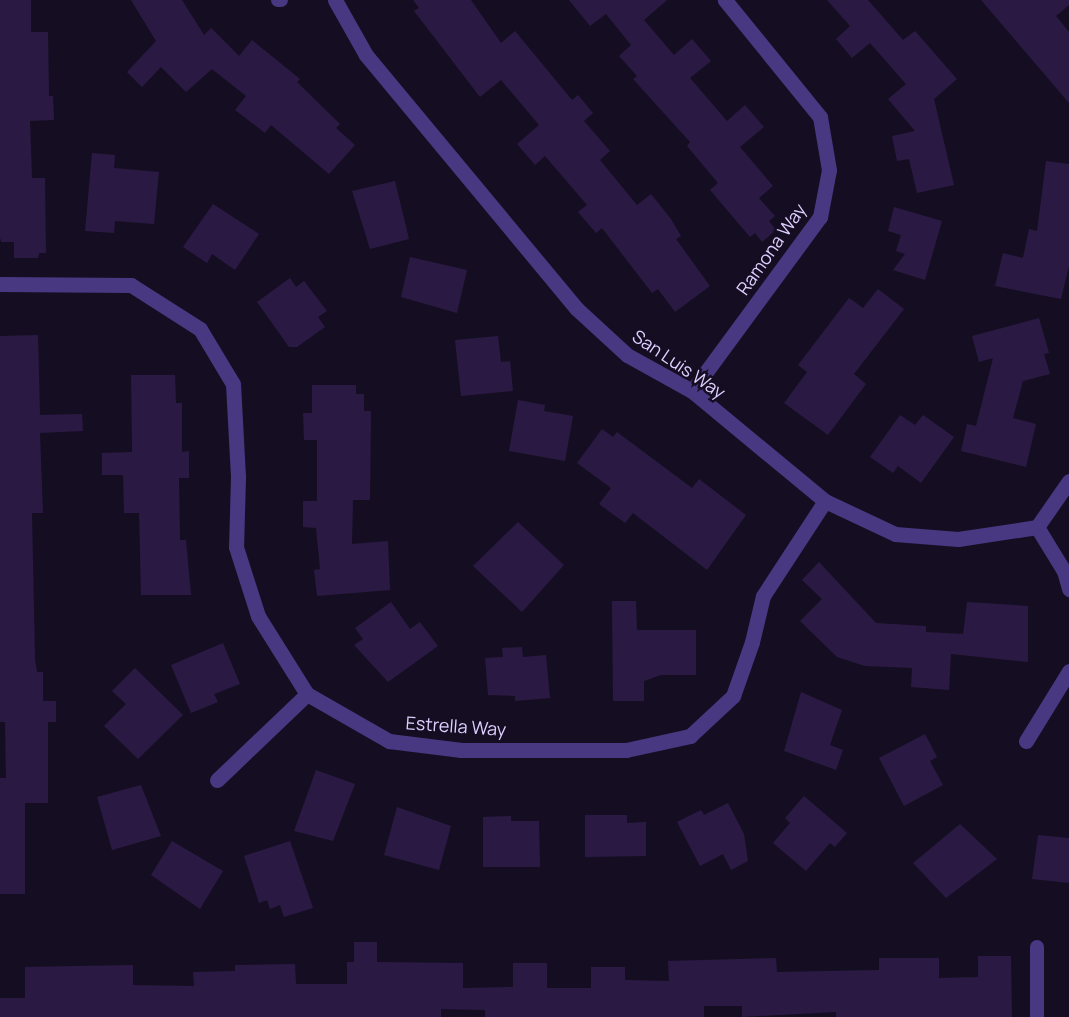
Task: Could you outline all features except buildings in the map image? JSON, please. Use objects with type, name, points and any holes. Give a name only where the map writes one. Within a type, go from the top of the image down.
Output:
[{"type":"street","name":"San Luis Way","points":[[335,0],[366,55],[577,309],[627,355],[692,391],[825,501],[895,534],[958,539],[1037,527]]},
{"type":"street","name":"Ramona Way","points":[[692,391],[820,217],[829,170],[820,117],[725,0]]},
{"type":"street","name":"Estrella Way","points":[[0,284],[131,285],[200,328],[233,384],[238,477],[236,547],[258,616],[307,694],[389,741],[461,750],[626,750],[690,736],[733,696],[752,642],[763,596],[825,501]]},
{"type":"street","points":[[1069,481],[1037,527],[1064,571],[1069,589]]},
{"type":"street","points":[[1026,741],[1069,671]]},
{"type":"street","points":[[217,780],[307,694]]},
{"type":"lane","points":[[1037,947],[1037,1017]]}]
